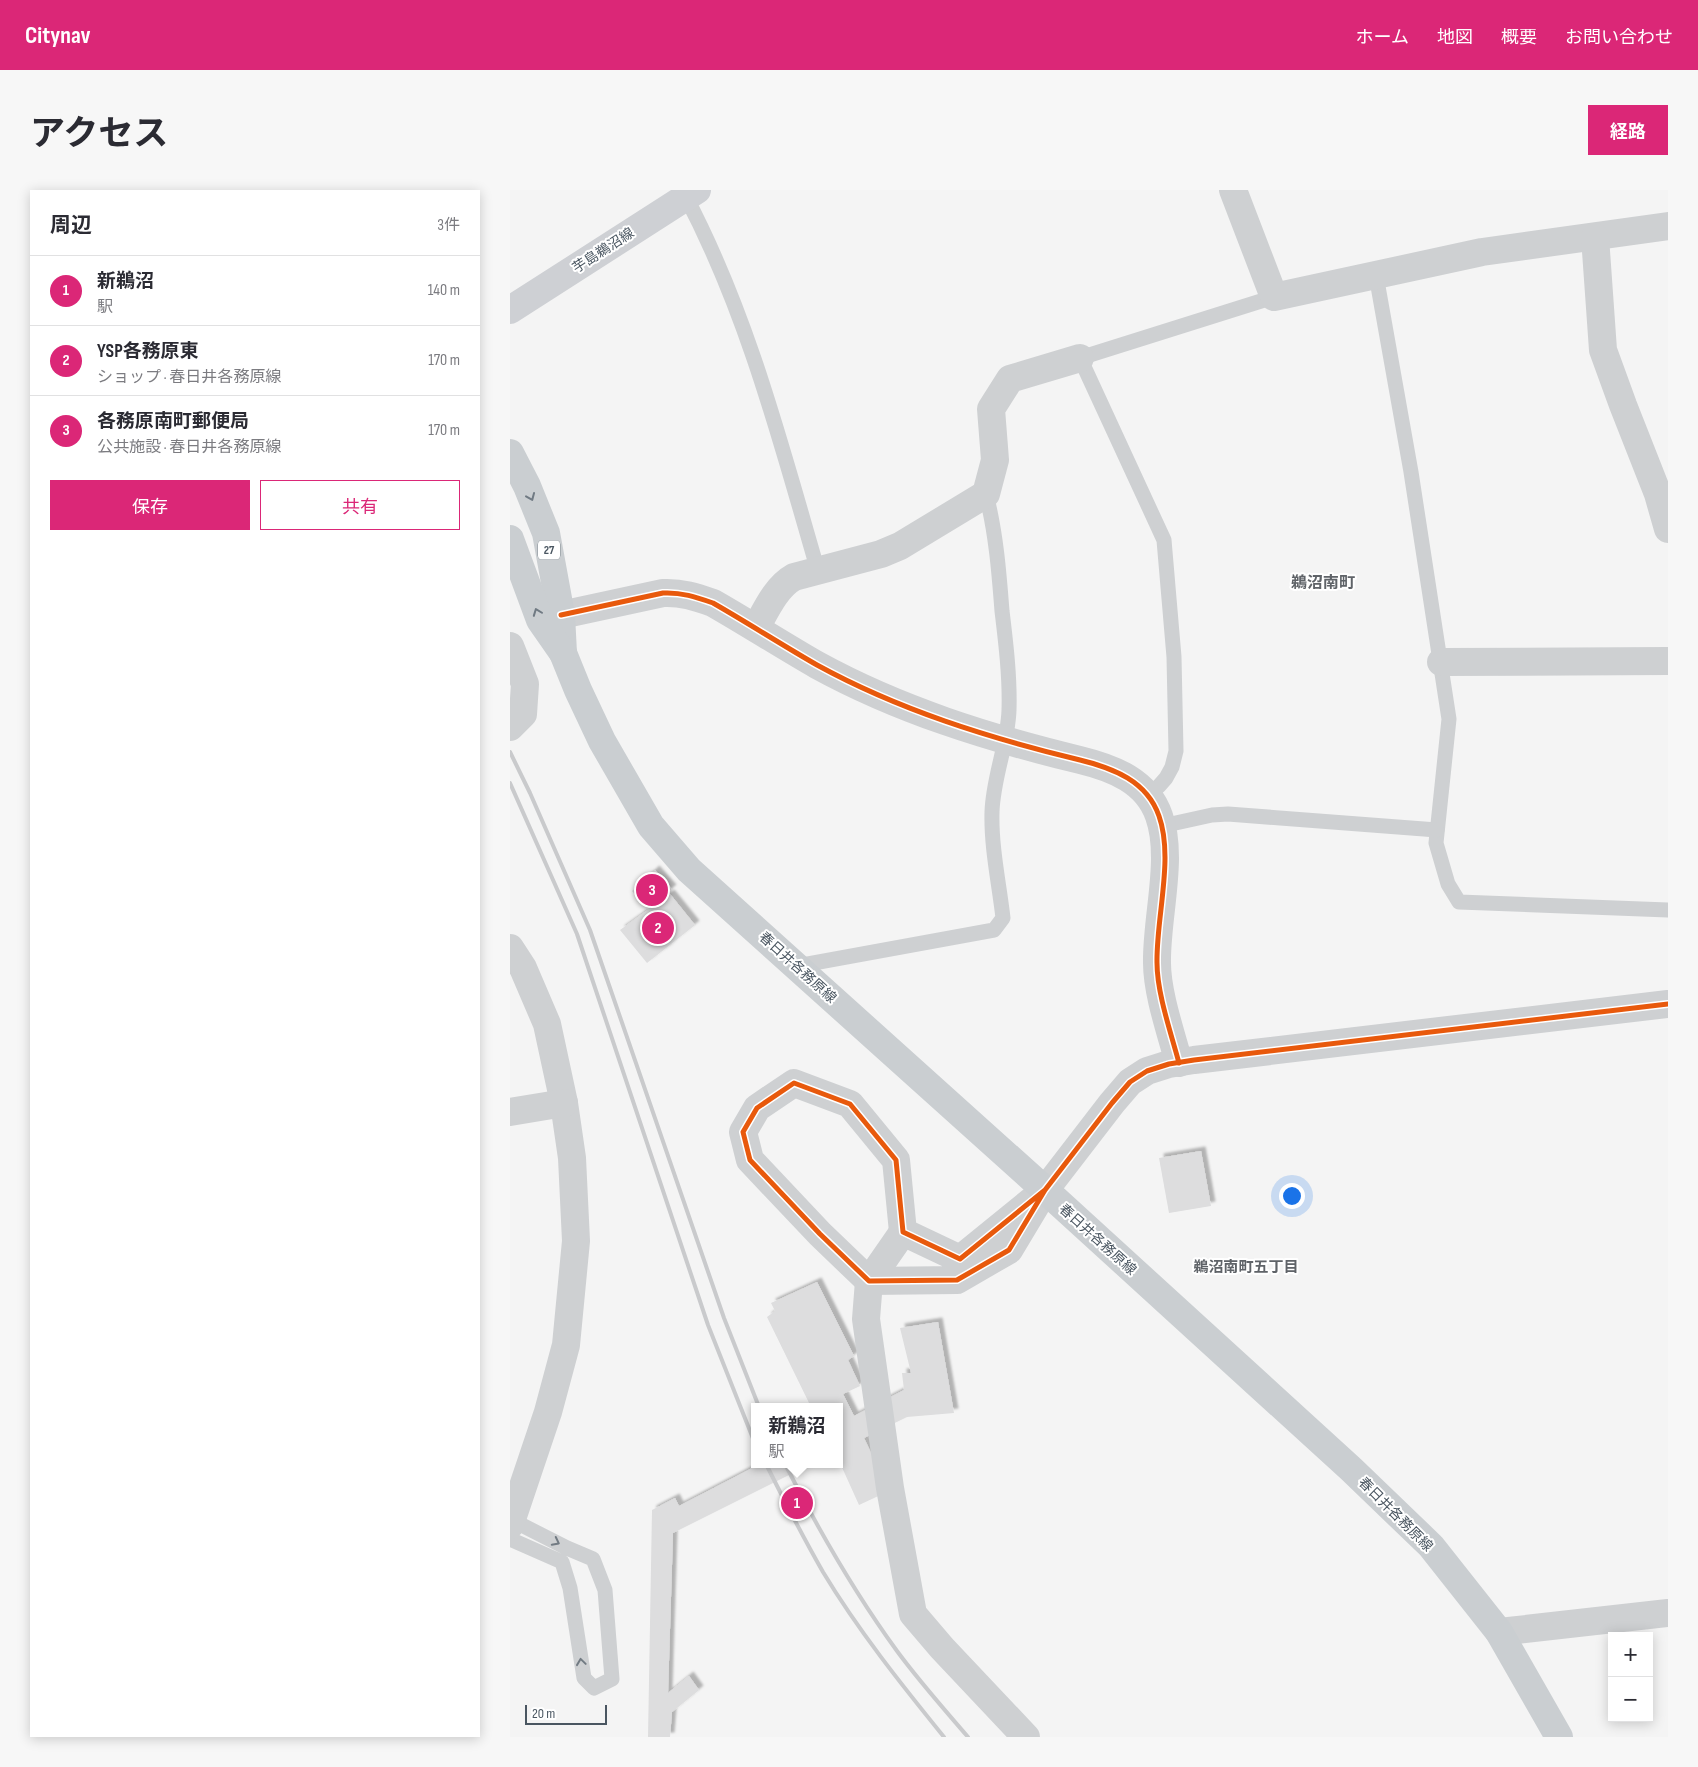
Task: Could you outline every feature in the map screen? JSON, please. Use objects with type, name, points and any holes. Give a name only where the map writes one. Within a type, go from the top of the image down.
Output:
[{"type":"main road","name":"芋島鵜沼線","points":[[510,310],[692,193]]},
{"type":"main road","name":"春日井各務原線","points":[[510,453],[527,486],[546,533],[560,615],[563,653]]},
{"type":"main road","name":"春日井各務原線","points":[[510,539],[540,620],[563,653],[602,741],[651,826],[689,870],[1045,1190],[1351,1469],[1431,1546],[1499,1632],[1559,1737]]},
{"type":"street","points":[[1233,190],[1274,297],[1482,252],[1668,226]]},
{"type":"street","points":[[1595,237],[1604,350],[1622,405],[1658,494],[1668,529]]},
{"type":"street","points":[[756,628],[782,586],[788,580],[881,554],[900,546],[986,494],[995,460],[991,409],[1010,379],[1080,358]]},
{"type":"street","points":[[560,615],[663,593],[695,596],[713,603],[818,665],[899,704],[1004,741],[1104,766],[1126,777],[1147,795],[1154,805],[1162,826],[1164,862],[1157,964],[1179,1063]]},
{"type":"street","points":[[510,646],[525,684],[523,714],[510,727]]},
{"type":"street","points":[[1441,662],[1668,661]]},
{"type":"street","points":[[510,948],[523,968],[546,1024],[564,1103],[572,1158],[576,1241],[566,1345],[548,1412],[511,1528]]},
{"type":"street","points":[[1026,1737],[942,1648],[913,1614],[890,1488],[866,1319],[870,1282],[903,1232],[896,1160],[850,1104],[794,1083],[757,1108],[743,1132],[750,1160],[820,1234],[870,1282],[957,1280],[1009,1250],[1045,1190],[1112,1103],[1130,1082],[1147,1071],[1194,1060],[1668,1004]]},
{"type":"street","points":[[510,1112],[564,1103]]},
{"type":"street","points":[[903,1232],[960,1259],[1045,1190]]},
{"type":"street","points":[[1499,1632],[1668,1613]]},
{"type":"lane","points":[[692,193],[761,376],[818,571]]},
{"type":"lane","points":[[1376,275],[1411,472],[1449,719],[1436,843],[1448,884],[1459,902],[1668,910]]},
{"type":"lane","points":[[1147,795],[1166,778],[1172,767],[1176,751],[1174,657],[1164,540],[1080,358],[1274,297]]},
{"type":"lane","points":[[797,966],[994,930],[1003,918],[992,832],[992,810],[1009,708],[994,525],[986,494]]},
{"type":"lane","points":[[1162,826],[1212,815],[1228,814],[1437,830]]},
{"type":"lane","points":[[511,1528],[593,1559],[605,1590],[612,1679],[594,1688],[584,1678],[570,1588],[562,1562],[511,1528]]},
{"type":"building","points":[[655,870],[672,889],[648,909],[632,891]]},
{"type":"building","points":[[670,894],[695,925],[647,963],[620,930]]},
{"type":"building","points":[[1201,1151],[1211,1206],[1169,1213],[1159,1158]]},
{"type":"building","points":[[817,1282],[854,1356],[848,1360],[860,1386],[843,1394],[854,1416],[904,1390],[902,1373],[911,1373],[900,1328],[938,1322],[954,1413],[907,1417],[864,1438],[889,1491],[859,1505],[842,1468],[843,1403],[809,1403],[767,1317],[775,1311],[771,1303]]},
{"type":"building","points":[[752,1468],[803,1468],[673,1533],[668,1693],[689,1676],[699,1690],[672,1712],[670,1737],[648,1737],[652,1510],[675,1498],[679,1506]]},
{"type":"railway","points":[[510,752],[590,930],[724,1318],[757,1403]]},
{"type":"railway","points":[[510,783],[577,934],[708,1325],[751,1433]]},
{"type":"railway","points":[[768,1468],[836,1594],[880,1656],[944,1737]]},
{"type":"railway","points":[[787,1468],[851,1583],[881,1629],[905,1662],[968,1737]]},
{"type":"cycle path","points":[[561,615],[663,593],[676,593],[694,597],[713,603],[817,665],[880,696],[978,732],[1105,767],[1137,785],[1154,804],[1163,833],[1165,869],[1157,945],[1157,963],[1159,987],[1179,1063]]},
{"type":"cycle path","points":[[1045,1190],[960,1259],[903,1232],[896,1160],[850,1104],[794,1083],[757,1108],[743,1132],[750,1160],[820,1234],[869,1281],[957,1280],[1009,1250],[1045,1190],[1112,1103],[1130,1082],[1147,1071],[1169,1064],[1194,1060],[1668,1004]]},
{"type":"place","name":"各務原南町郵便局","points":[[652,890]]},
{"type":"place","name":"YSP各務原東","points":[[658,928]]},
{"type":"place","name":"新鵜沼","points":[[797,1503]]},
{"type":"district","name":"鵜沼南町","points":[[1323,582]]},
{"type":"district","name":"鵜沼南町五丁目","points":[[1246,1267]]}]
